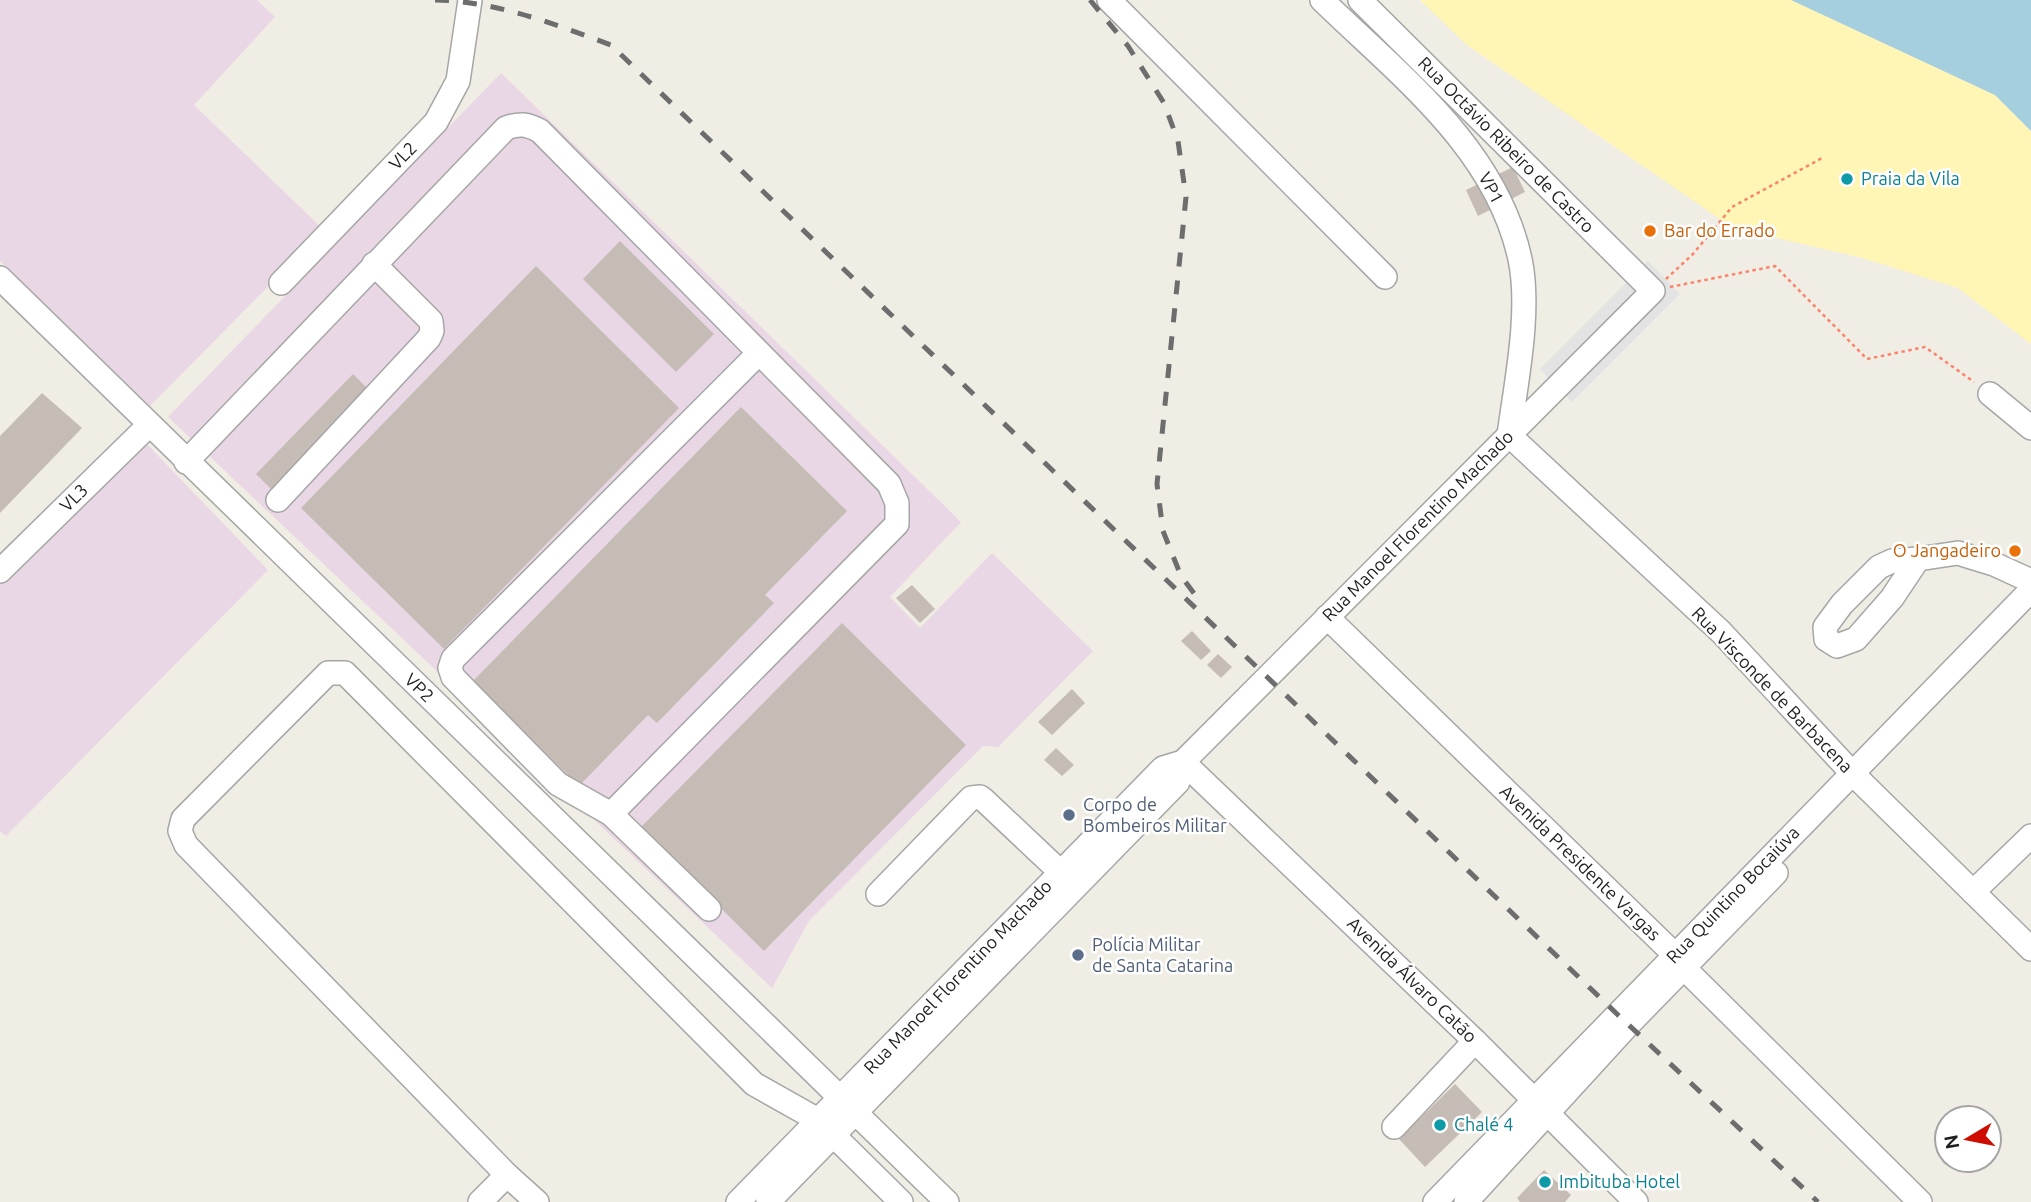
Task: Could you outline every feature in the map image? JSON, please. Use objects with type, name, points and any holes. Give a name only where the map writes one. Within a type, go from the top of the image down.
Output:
[{"type":"street","name":"VL2","points":[[281,283],[436,121],[458,81],[470,0]]},
{"type":"street","points":[[1109,0],[1385,277]]},
{"type":"street","name":"VP1","points":[[1322,0],[1454,129],[1487,176],[1506,215],[1520,260],[1524,300],[1520,358],[1509,435]]},
{"type":"street","name":"Rua Octávio Ribeiro de Castro","points":[[1360,0],[1653,291]]},
{"type":"street","points":[[186,461],[506,128],[527,124],[540,131],[889,484],[897,503],[897,524],[611,814]]},
{"type":"street","points":[[278,500],[429,338],[432,331],[430,321],[374,264]]},
{"type":"street","name":"VP2","points":[[0,278],[947,1202]]},
{"type":"street","name":"Rua Manoel Florentino Machado","points":[[768,1202],[826,1128],[1068,879],[1163,768],[1183,762],[1653,291]]},
{"type":"street","points":[[709,909],[611,814],[558,784],[453,677],[450,668],[453,659],[759,353]]},
{"type":"street","points":[[1990,394],[2031,428]]},
{"type":"street","name":"VL3","points":[[0,571],[149,425]]},
{"type":"street","name":"Rua Visconde de Barbacena","points":[[1509,435],[1721,632],[1857,779],[2031,949]]},
{"type":"street","points":[[1918,559],[1958,553],[1994,564],[2031,581]]},
{"type":"street","name":"Rua Quintino Bocaiúva","points":[[1466,1202],[1542,1107],[1679,961],[1962,672],[2031,590]]},
{"type":"street","name":"Rua Quintino Bocaiúva","points":[[1962,672],[2031,612]]},
{"type":"street","name":"Avenida Presidente Vargas","points":[[1327,617],[1679,961],[1920,1202]]},
{"type":"street","points":[[537,1202],[507,1175],[186,845],[180,831],[183,819],[328,673],[345,673],[754,1084],[826,1128],[901,1202]]},
{"type":"street","name":"Avenida Álvaro Catão","points":[[1183,762],[1475,1041],[1636,1202]]},
{"type":"street","points":[[878,894],[976,797],[984,800],[1068,879]]},
{"type":"street","points":[[1973,892],[2031,836]]},
{"type":"street","points":[[1394,1127],[1475,1041]]},
{"type":"street","name":"Rua Quintino Bocaiúva","points":[[1435,1202],[1542,1107]]},
{"type":"street","name":"Rua Manoel Florentino Machado","points":[[738,1202],[826,1128]]},
{"type":"street","points":[[480,1202],[507,1175]]},
{"type":"path","points":[[1653,291],[1693,254],[1732,207],[1824,157]]},
{"type":"path","points":[[1653,291],[1775,266],[1867,359],[1925,346],[1990,394]]},
{"type":"shaded area","points":[[0,0],[257,0],[275,17],[194,105],[324,230],[150,406],[0,261]]},
{"type":"shaded area","points":[[501,73],[961,522],[890,597],[920,628],[992,553],[1093,651],[998,747],[983,746],[809,921],[772,988],[168,417]]},
{"type":"shaded area","points":[[1648,261],[1680,294],[1572,402],[1540,369]]},
{"type":"shaded area","points":[[143,440],[268,570],[6,836],[0,831],[0,584]]},
{"type":"sand","name":"Praia da Vila","points":[[1420,0],[1791,0],[1995,95],[2031,131],[2031,344],[1958,288],[1859,257],[1733,228],[1467,45]]},
{"type":"water","points":[[1791,0],[2031,0],[2031,131],[1995,95]]},
{"type":"building","points":[[1513,167],[1525,192],[1478,216],[1466,190]]},
{"type":"building","points":[[620,241],[714,334],[676,372],[583,279]]},
{"type":"building","points":[[536,266],[679,408],[444,649],[301,508]]},
{"type":"building","points":[[353,374],[370,391],[273,491],[256,474]]},
{"type":"building","points":[[42,393],[82,428],[0,513],[0,436]]},
{"type":"building","points":[[741,407],[847,511],[765,595],[774,603],[657,723],[648,715],[579,786],[473,681]]},
{"type":"building","points":[[912,585],[935,609],[920,623],[896,598]]},
{"type":"building","points":[[842,623],[966,745],[764,951],[640,828]]},
{"type":"building","points":[[1192,631],[1211,651],[1201,660],[1181,641]]},
{"type":"building","points":[[1218,654],[1232,667],[1221,678],[1207,665]]},
{"type":"building","points":[[1072,689],[1085,703],[1052,735],[1038,722]]},
{"type":"building","points":[[1056,748],[1074,765],[1062,776],[1044,760]]},
{"type":"building","name":"Chalé 4","points":[[1455,1084],[1482,1112],[1425,1167],[1399,1139]]},
{"type":"building","name":"Imbituba Hotel","points":[[1544,1170],[1571,1195],[1565,1202],[1520,1202],[1517,1198]]},
{"type":"railway","points":[[435,0],[502,9],[611,45],[1617,1014],[1818,1202]]},
{"type":"railway","points":[[1090,0],[1128,46],[1164,103],[1178,141],[1186,197],[1157,484],[1163,531],[1181,576],[1196,596]]},
{"type":"place","name":"Praia da Vila","points":[[1847,179]]},
{"type":"place","name":"Bar do Errado","points":[[1650,231]]},
{"type":"place","name":"O Jangadeiro","points":[[2015,551]]},
{"type":"place","name":"Corpo de Bombeiros Militar","points":[[1069,815]]},
{"type":"place","name":"Polícia Militar de Santa Catarina","points":[[1078,955]]},
{"type":"place","name":"Chalé 4","points":[[1440,1125]]},
{"type":"place","name":"Imbituba Hotel","points":[[1545,1182]]}]
